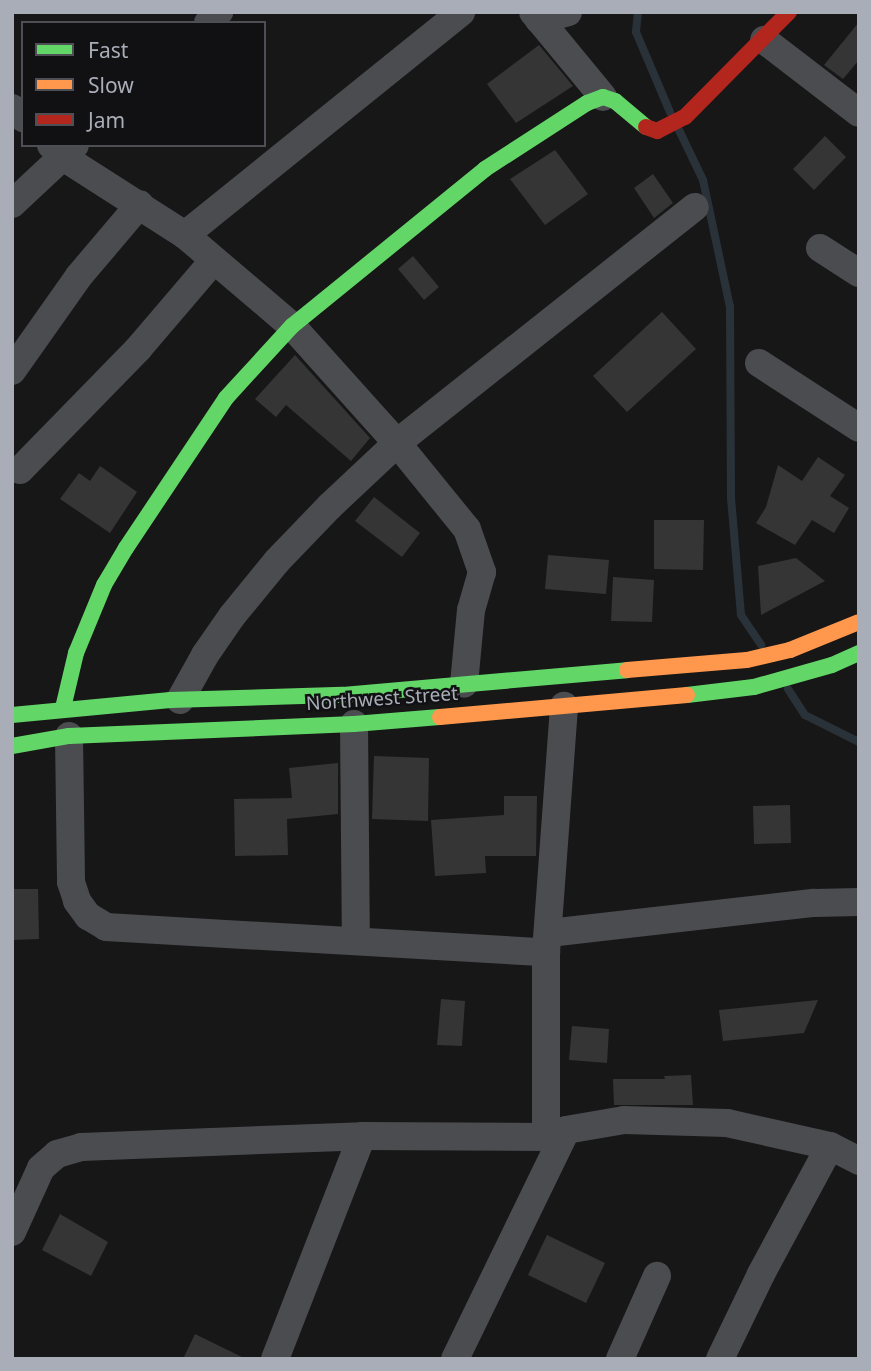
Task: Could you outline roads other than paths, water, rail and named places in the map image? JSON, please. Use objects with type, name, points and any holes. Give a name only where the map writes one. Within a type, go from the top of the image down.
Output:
[{"type":"main road","points":[[63,708],[76,653],[104,585],[126,548],[226,398],[292,326],[485,169],[587,103],[603,97],[615,101],[649,129],[664,129],[685,117],[789,12]]},
{"type":"main road","name":"Northwest Street","points":[[12,715],[63,708],[180,700],[343,695],[747,660],[790,650],[859,622]]},
{"type":"main road","name":"Northwest Street","points":[[12,746],[69,736],[354,724],[754,687],[832,665],[859,653]]},
{"type":"street","points":[[185,236],[461,12]]},
{"type":"street","points":[[536,16],[568,12]]},
{"type":"street","points":[[536,16],[603,97]]},
{"type":"street","points":[[764,40],[859,113]]},
{"type":"street","points":[[12,204],[63,149],[185,236],[292,326],[397,443],[467,529],[476,548],[482,572],[471,610],[464,684]]},
{"type":"street","points":[[12,371],[79,276],[140,204]]},
{"type":"street","points":[[180,700],[218,635],[277,561],[397,443],[695,207]]},
{"type":"street","points":[[820,248],[859,273]]},
{"type":"street","points":[[20,470],[138,349],[214,260]]},
{"type":"street","points":[[759,363],[859,428]]},
{"type":"street","points":[[832,665],[859,675]]},
{"type":"street","points":[[455,1359],[556,1134],[547,942],[564,706]]},
{"type":"street","points":[[354,724],[356,939]]},
{"type":"street","points":[[69,736],[71,882],[77,901],[88,916],[106,927],[356,939],[547,942],[814,903],[859,902]]},
{"type":"street","points":[[12,1232],[41,1168],[57,1154],[69,1150],[362,1136],[556,1134],[624,1120],[727,1123],[830,1146],[859,1161]]},
{"type":"street","points":[[275,1359],[362,1136]]},
{"type":"street","points":[[720,1359],[761,1274],[830,1146]]},
{"type":"street","points":[[620,1359],[657,1276]]},
{"type":"waterway","points":[[638,12],[636,32],[670,112]]},
{"type":"waterway","points":[[679,130],[703,180],[730,307],[731,498],[741,615],[761,645]]},
{"type":"waterway","points":[[788,689],[805,715],[859,742]]}]
